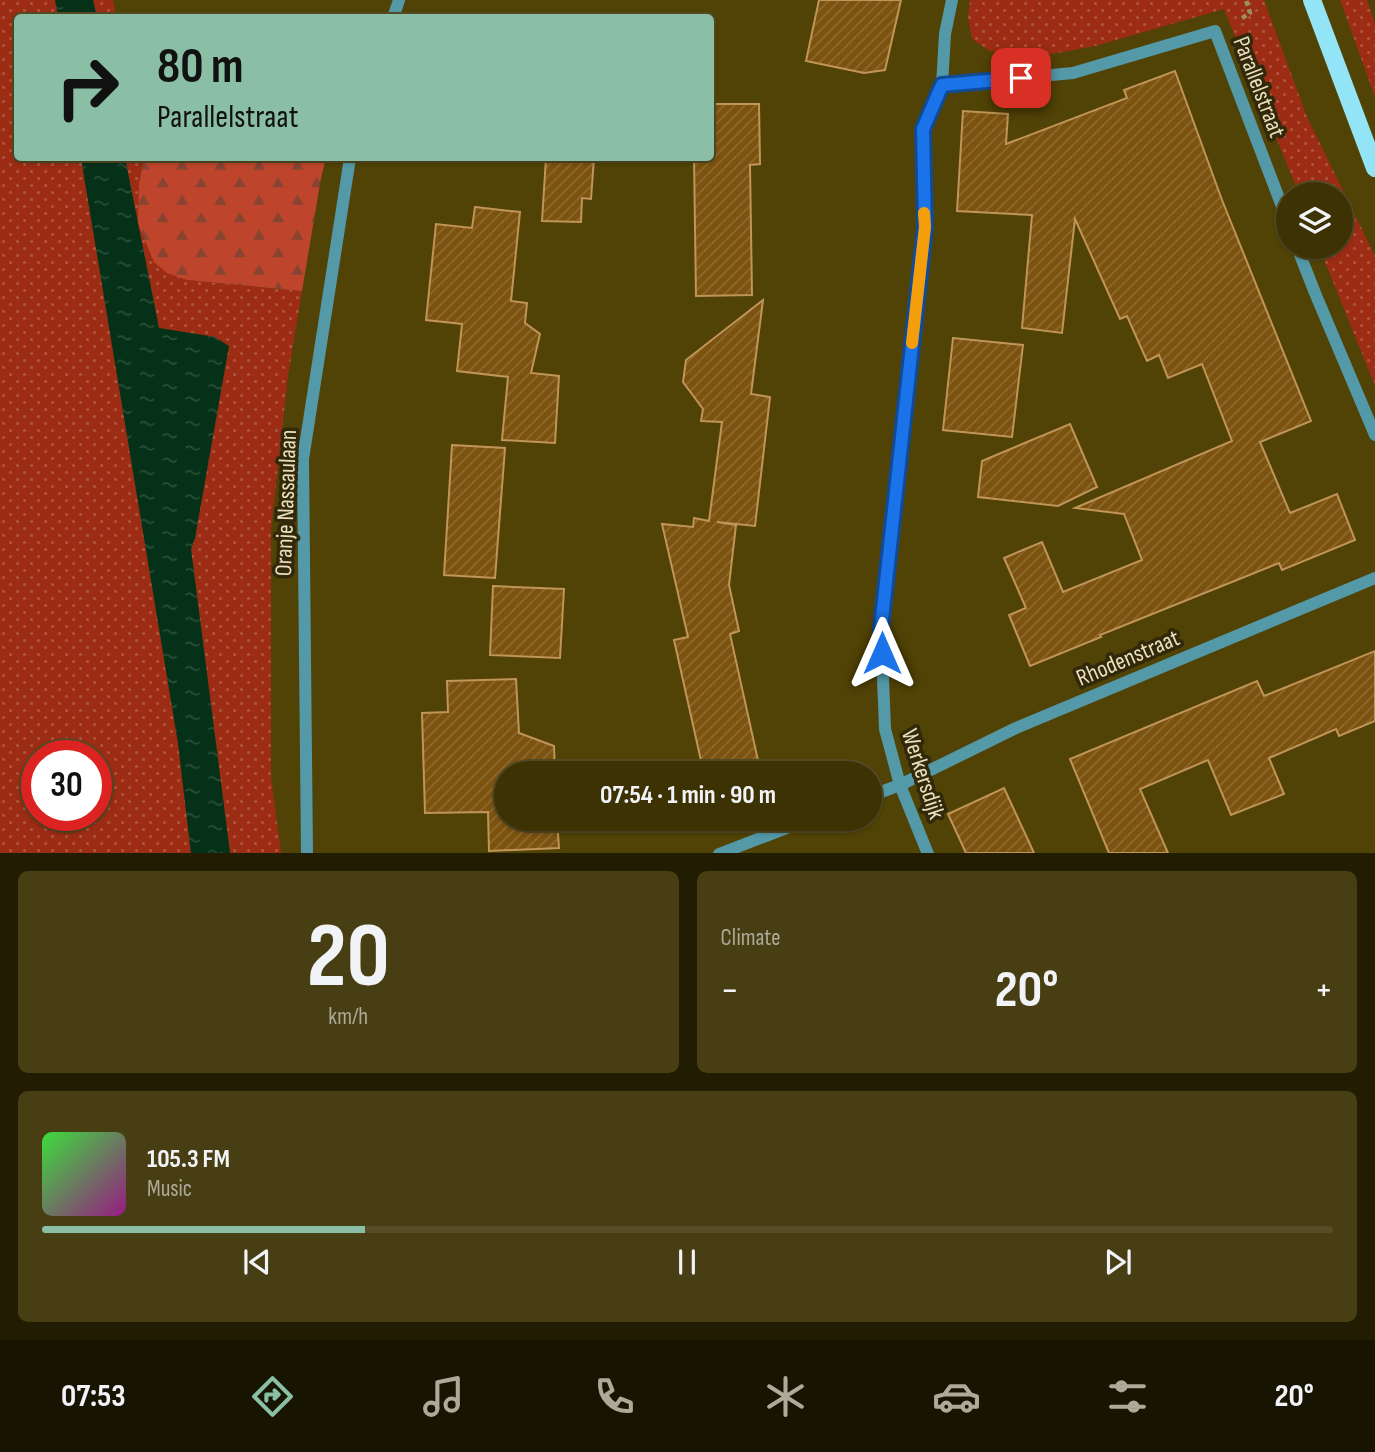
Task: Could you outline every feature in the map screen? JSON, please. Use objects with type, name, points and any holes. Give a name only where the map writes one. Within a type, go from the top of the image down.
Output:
[{"type":"main road","points":[[1312,0],[1375,169]]},
{"type":"street","name":"Werkersdijk","points":[[928,853],[900,785],[885,730],[881,628],[925,227],[923,129],[942,85],[945,34],[952,0]]},
{"type":"street","name":"Parallelstraat","points":[[942,85],[1073,73],[1215,31],[1276,191]]},
{"type":"street","name":"Oranje Nassaulaan","points":[[307,853],[303,459],[350,161]]},
{"type":"street","points":[[1302,259],[1375,435]]},
{"type":"street","name":"Rhodenstraat","points":[[882,792],[1016,728],[1375,578]]},
{"type":"street","points":[[719,853],[778,831]]},
{"type":"shaded area","points":[[0,0],[55,0],[57,14],[14,14],[14,161],[81,161],[178,743],[191,853],[0,853]]},
{"type":"shaded area","points":[[93,0],[113,0],[115,14],[96,14]]},
{"type":"shaded area","points":[[970,0],[1264,0],[1307,117],[1339,182],[1294,182],[1224,9],[1095,46],[1046,55],[990,51],[972,39],[968,17]]},
{"type":"shaded area","points":[[1340,0],[1367,0],[1375,24],[1375,97]]},
{"type":"shaded area","points":[[126,161],[143,161],[139,184],[187,280],[302,291],[288,376],[271,529],[271,777],[281,853],[230,853],[191,549],[195,538],[215,337],[159,328]]},
{"type":"shaded area","points":[[1353,211],[1375,256],[1375,386],[1324,259],[1353,259]]},
{"type":"green space","points":[[143,161],[325,161],[302,291],[187,280],[167,273],[154,262],[138,224],[139,184]]},
{"type":"water","points":[[55,0],[93,0],[96,14],[57,14]]},
{"type":"water","points":[[81,161],[126,161],[159,328],[215,337],[229,346],[191,549],[230,853],[191,853],[178,743]]},
{"type":"building","points":[[819,0],[901,0],[885,70],[864,73],[806,61]]},
{"type":"building","points":[[1175,71],[1222,200],[1311,421],[1260,442],[1290,513],[1337,494],[1355,540],[1282,570],[1279,563],[1030,666],[1009,615],[1026,608],[1004,558],[1042,542],[1063,592],[1142,560],[1124,514],[1075,508],[1232,441],[1202,364],[1168,378],[1159,355],[1147,361],[1127,316],[1120,319],[1075,219],[1062,333],[1022,328],[1032,215],[957,211],[963,111],[1008,114],[1006,144],[1127,98],[1124,90]]},
{"type":"building","points":[[714,104],[759,104],[760,164],[750,165],[752,295],[696,296],[694,161],[714,161]]},
{"type":"building","points":[[546,161],[594,161],[591,199],[582,198],[581,222],[542,221]]},
{"type":"building","points":[[475,207],[520,212],[511,301],[527,303],[525,323],[540,334],[531,373],[559,376],[555,443],[502,440],[508,377],[457,371],[462,324],[426,320],[436,224],[472,228]]},
{"type":"building","points":[[763,300],[751,394],[770,397],[755,526],[717,522],[736,525],[729,585],[739,631],[730,634],[758,761],[701,761],[674,640],[688,637],[662,524],[693,527],[694,518],[709,521],[722,422],[701,421],[703,409],[683,382],[686,360]]},
{"type":"building","points":[[953,338],[1023,345],[1012,437],[943,430]]},
{"type":"building","points":[[1070,424],[1097,487],[1058,506],[978,497],[982,461]]},
{"type":"building","points":[[452,445],[505,448],[495,578],[444,575]]},
{"type":"building","points":[[493,586],[564,589],[560,658],[490,655]]},
{"type":"building","points":[[1375,651],[1375,721],[1339,736],[1336,729],[1269,758],[1284,794],[1231,815],[1208,760],[1140,789],[1168,853],[1109,853],[1070,759],[1257,681],[1264,696]]},
{"type":"building","points":[[516,679],[519,733],[554,746],[555,761],[494,761],[494,831],[558,831],[559,848],[489,851],[488,812],[425,813],[422,713],[448,712],[447,681]]},
{"type":"building","points":[[1004,788],[1034,853],[966,853],[948,814]]},
{"type":"slow traffic","points":[[912,343],[925,227],[924,213]]},
{"type":"route","points":[[882,653],[881,628],[925,227],[923,129],[942,85],[1021,78]]}]
